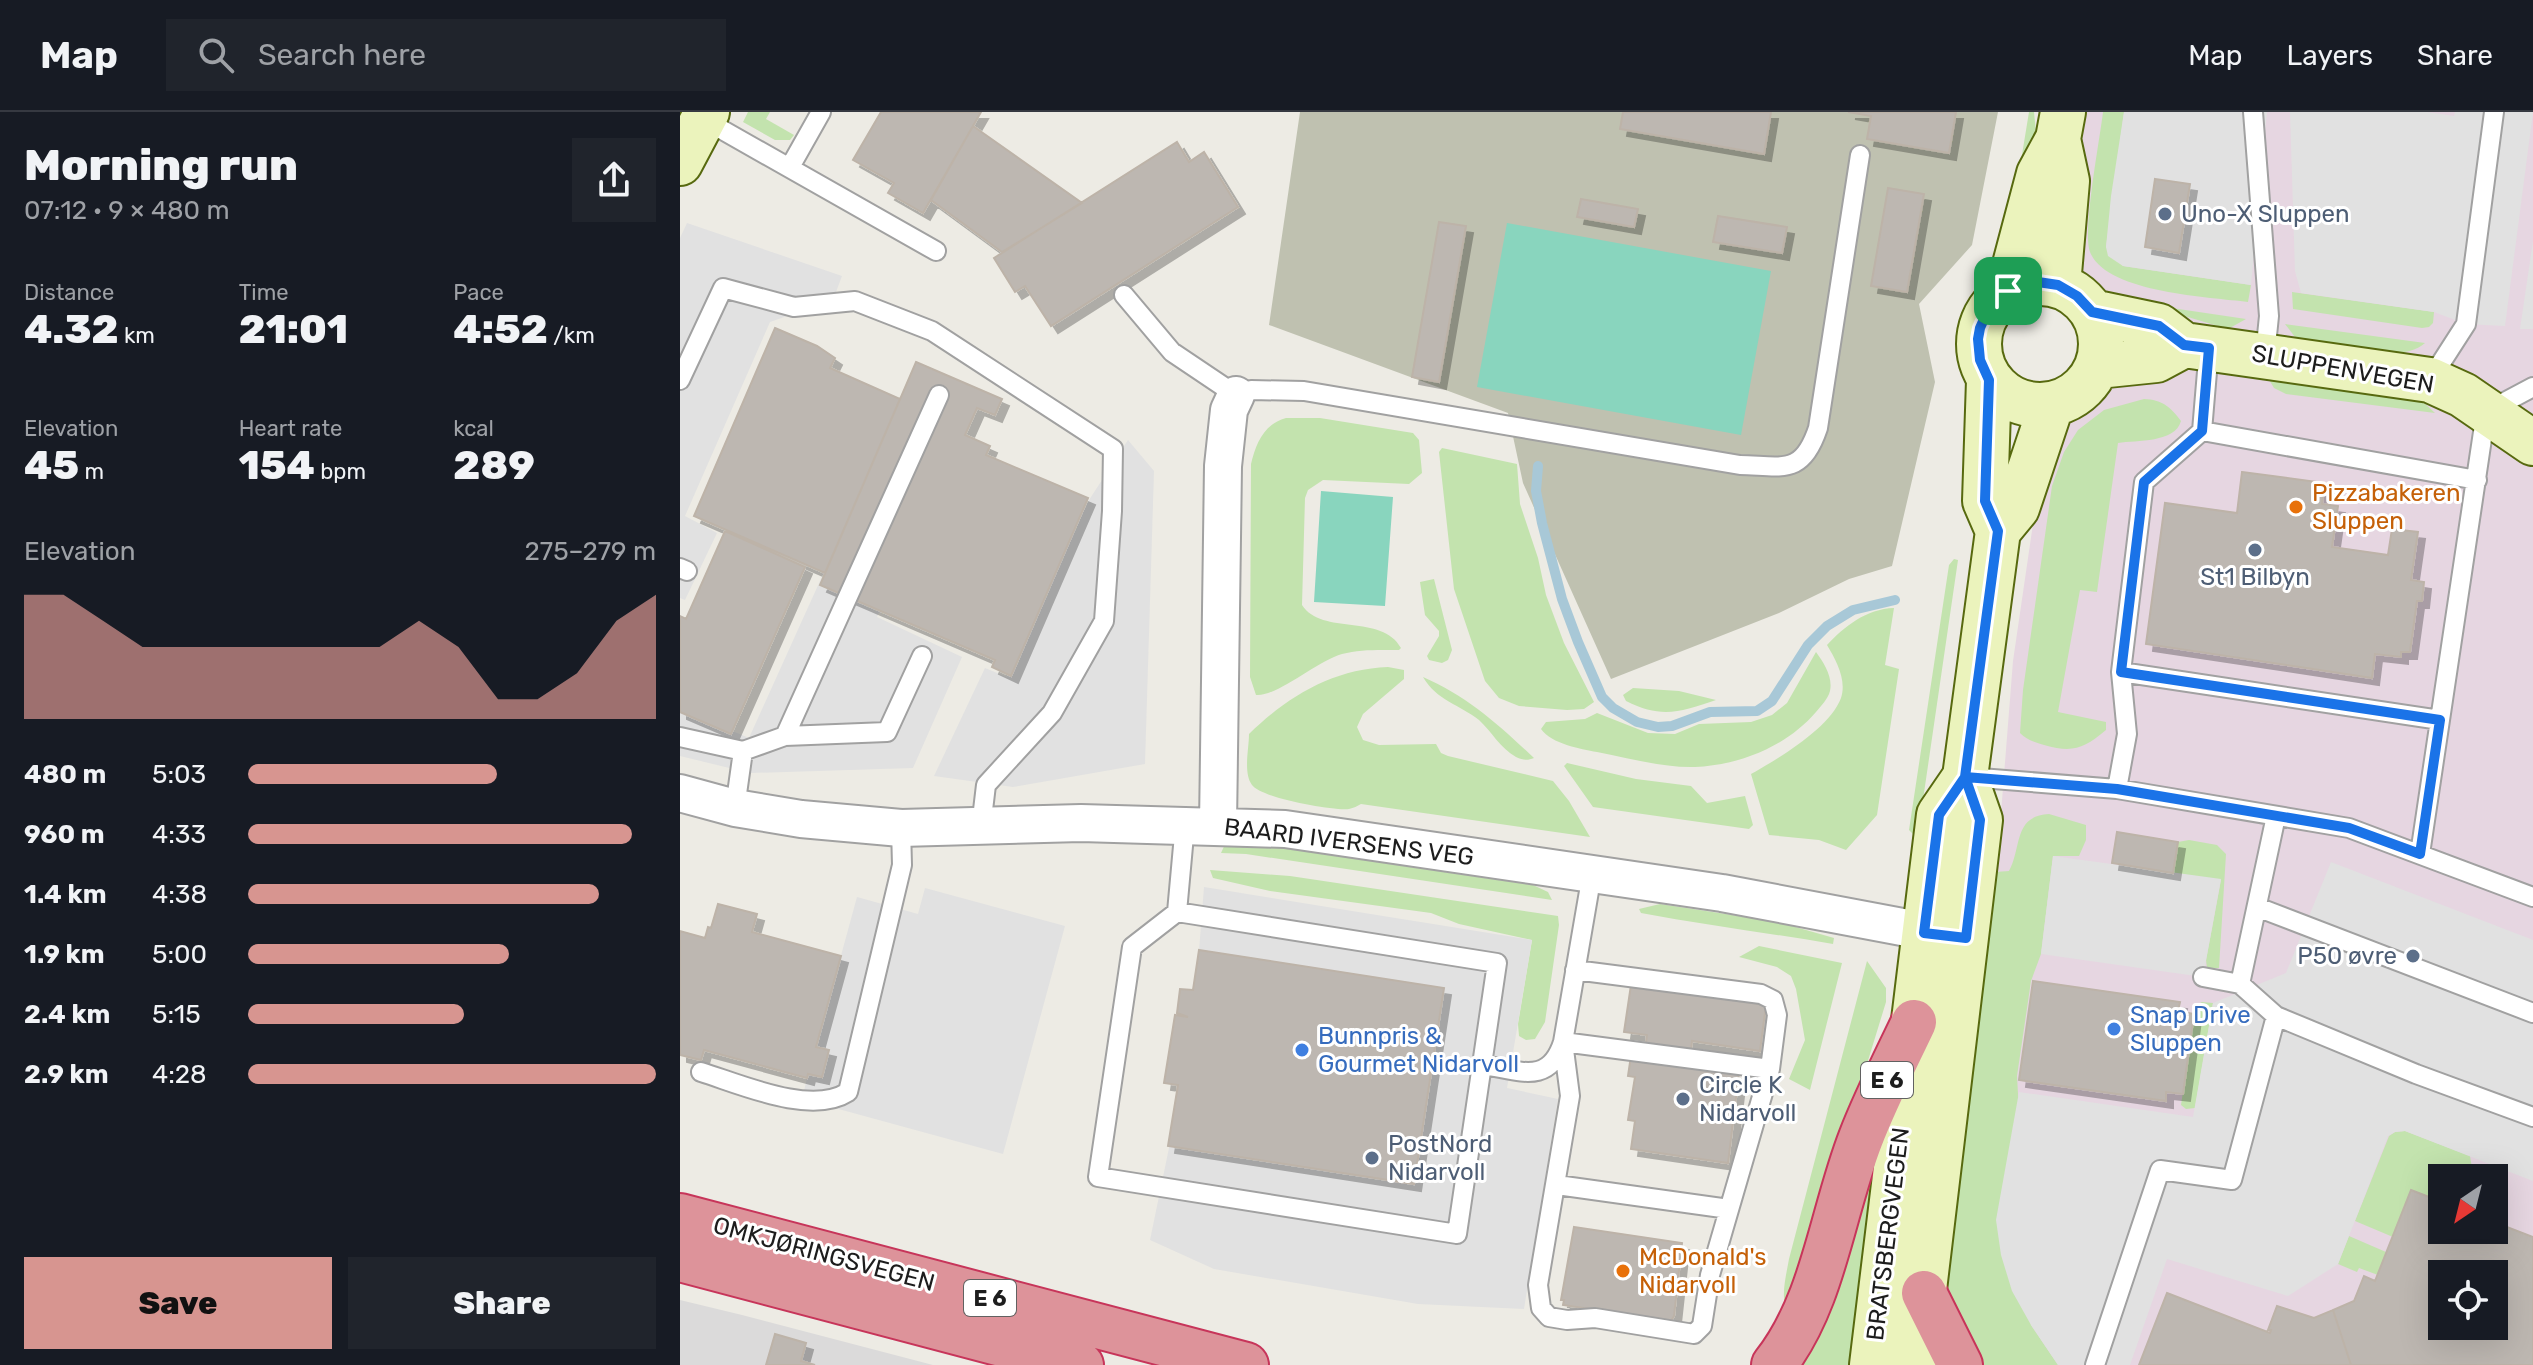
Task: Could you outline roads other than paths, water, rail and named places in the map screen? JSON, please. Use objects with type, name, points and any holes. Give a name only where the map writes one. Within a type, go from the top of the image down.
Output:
[{"type":"highway","name":"E 6","points":[[1774,1365],[1801,1324],[1861,1138],[1914,1022]]},
{"type":"highway","name":"OMKJØRINGSVEGEN","points":[[680,1216],[1246,1365]]},
{"type":"highway","name":"OMKJØRINGSVEGEN","points":[[680,1259],[1081,1365]]},
{"type":"highway","points":[[1924,1293],[1960,1365]]},
{"type":"main road","points":[[680,163],[705,115]]},
{"type":"main road","points":[[2058,285],[2067,181],[2060,126]]},
{"type":"main road","points":[[2008,291],[2039,174],[2060,126]]},
{"type":"main road","points":[[2038,282],[2058,285],[2077,296],[2092,312],[2100,331],[2098,366],[2087,384],[2071,398],[2051,406],[2030,406],[2004,395],[1989,380],[1980,360],[1980,328],[1989,308],[2008,291],[2038,282]]},
{"type":"main road","name":"SLUPPENVEGEN","points":[[2092,312],[2159,326],[2197,346],[2430,380],[2463,395],[2533,443]]},
{"type":"main road","points":[[2098,366],[2156,360],[2197,346]]},
{"type":"main road","name":"BRATSBERGVEGEN","points":[[1872,1365],[1914,1022],[1945,936],[1980,820],[1965,777],[1998,531],[1985,501],[1989,380]]},
{"type":"main road","name":"BRATSBERGVEGEN","points":[[1998,531],[2017,508],[2051,406]]},
{"type":"main road","name":"BRATSBERGVEGEN","points":[[1915,1365],[1924,1293],[1945,936]]},
{"type":"street","points":[[1202,824],[1223,466],[1229,410],[1236,395]]},
{"type":"street","name":"BAARD IVERSENS VEG","points":[[680,793],[735,808],[801,819],[901,828],[1081,823],[1202,824],[1285,829],[1722,893],[1945,936]]},
{"type":"lane","points":[[790,167],[821,112]]},
{"type":"lane","points":[[2253,112],[2269,316],[2265,355]]},
{"type":"lane","points":[[2430,380],[2466,324],[2494,112]]},
{"type":"lane","points":[[705,115],[936,251]]},
{"type":"lane","points":[[1124,295],[1172,352],[1236,395],[1251,390],[1304,391],[1740,465],[1787,466],[1799,462],[1812,445],[1818,428],[1860,155]]},
{"type":"lane","points":[[680,380],[723,288],[794,307],[855,301],[932,331],[1113,449],[1104,621],[1052,713],[986,785],[981,827]]},
{"type":"lane","points":[[2197,346],[2202,431]]},
{"type":"lane","points":[[2420,854],[2486,412],[2533,387]]},
{"type":"lane","points":[[785,736],[939,395]]},
{"type":"lane","points":[[2202,431],[2477,480]]},
{"type":"lane","points":[[2117,789],[2127,734],[2121,672],[2144,482],[2202,431]]},
{"type":"lane","points":[[680,737],[743,751],[785,736],[887,732],[922,656]]},
{"type":"lane","points":[[2121,672],[2440,720]]},
{"type":"lane","points":[[735,808],[743,751]]},
{"type":"lane","points":[[1965,777],[2117,789],[2349,828],[2533,897]]},
{"type":"lane","points":[[2240,984],[2276,816]]},
{"type":"lane","points":[[1177,912],[1497,963],[1457,1234],[1098,1177],[1132,947],[1177,912],[1202,824]]},
{"type":"lane","points":[[701,1072],[792,1100],[837,1099],[848,1092],[902,865],[901,828]]},
{"type":"lane","points":[[1483,1065],[1537,1073],[1554,1063],[1563,1042],[1592,874]]},
{"type":"lane","points":[[2257,907],[2533,1013]]},
{"type":"lane","points":[[1563,1042],[1570,1096],[1538,1285],[1541,1308],[1549,1317],[1567,1320],[1595,1318],[1694,1334],[1702,1326],[1710,1275],[1770,1069],[1777,1015],[1773,1000],[1761,994],[1575,970]]},
{"type":"lane","points":[[2203,977],[2240,984],[2276,1016],[2416,1074],[2533,1117]]},
{"type":"lane","points":[[2095,1365],[2160,1170],[2232,1180],[2276,1016]]},
{"type":"lane","points":[[1563,1042],[1770,1069]]},
{"type":"lane","points":[[1557,1185],[1729,1209]]},
{"type":"waterway","points":[[1538,466],[1536,491],[1542,523],[1562,599],[1578,642],[1602,697],[1613,708],[1637,722],[1658,727],[1672,726],[1710,712],[1757,711],[1772,701],[1808,645],[1827,626],[1853,610],[1895,600]]},
{"type":"place","name":"Uno-X Sluppen","points":[[2165,214]]},
{"type":"place","name":"Pizzabakeren Sluppen","points":[[2296,507]]},
{"type":"place","name":"St1 Bilbyn","points":[[2255,550]]},
{"type":"place","name":"P50 øvre","points":[[2413,956]]},
{"type":"place","name":"Snap Drive Sluppen","points":[[2114,1029]]},
{"type":"place","name":"Bunnpris & Gourmet Nidarvoll","points":[[1302,1050]]},
{"type":"place","name":"Circle K Nidarvoll","points":[[1683,1099]]},
{"type":"place","name":"PostNord Nidarvoll","points":[[1372,1158]]},
{"type":"place","name":"McDonald's Nidarvoll","points":[[1623,1271]]}]
